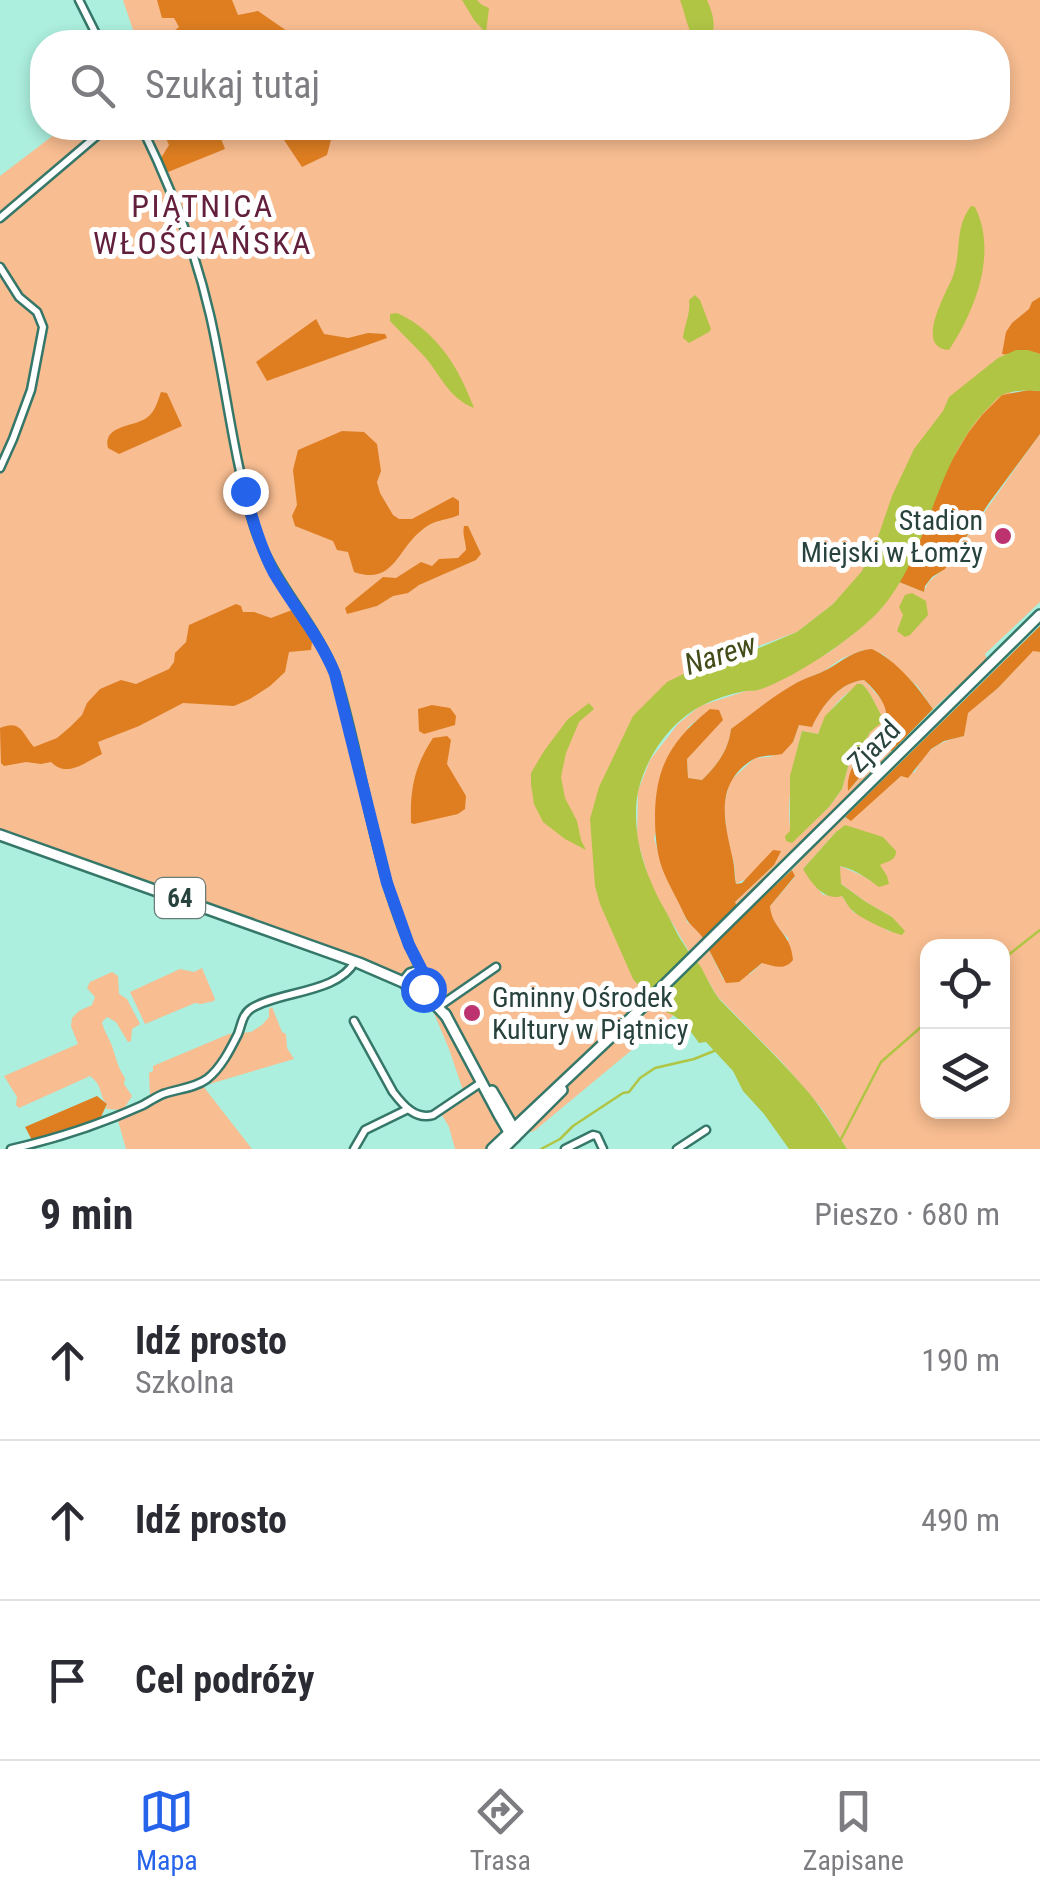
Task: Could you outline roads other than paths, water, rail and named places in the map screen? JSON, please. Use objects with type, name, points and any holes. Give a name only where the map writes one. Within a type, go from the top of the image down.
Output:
[{"type":"main road","name":"Zjazd","points":[[622,1027],[1040,614]]},
{"type":"main road","name":"64","points":[[0,835],[416,980]]},
{"type":"main road","points":[[416,980],[440,1005],[514,1136]]},
{"type":"main road","points":[[416,980],[446,1016]]},
{"type":"main road","points":[[492,1149],[514,1136],[528,1114],[622,1027]]},
{"type":"main road","points":[[503,1149],[622,1027]]},
{"type":"main road","points":[[483,1082],[508,1115],[514,1136]]},
{"type":"main road","points":[[508,1115],[528,1114]]},
{"type":"street","points":[[79,0],[94,30]]},
{"type":"street","points":[[0,218],[92,140]]},
{"type":"street","points":[[148,140],[168,183],[204,292],[254,527],[274,572],[326,652],[335,674],[378,851],[409,945],[416,980]]},
{"type":"street","points":[[0,267],[19,297],[37,312],[43,327],[30,390],[0,468]]},
{"type":"street","points":[[10,1149],[63,1135],[165,1093],[205,1081],[226,1057],[245,1013],[272,1000],[325,984],[357,962]]},
{"type":"street","points":[[440,1005],[496,967]]},
{"type":"street","points":[[354,1021],[393,1092],[408,1108],[425,1116],[433,1114],[483,1082]]},
{"type":"street","points":[[354,1149],[365,1130],[408,1108]]},
{"type":"street","points":[[676,1149],[706,1130]]},
{"type":"street","points":[[565,1149],[593,1135],[603,1149]]},
{"type":"waterway","points":[[1010,954],[1040,930]]},
{"type":"waterway","points":[[841,1139],[881,1062],[920,1028]]},
{"type":"waterway","points":[[541,1149],[629,1092],[655,1068],[714,1051]]},
{"type":"place","name":"Stadion Miejski w Łomży","points":[[1003,536]]},
{"type":"place","name":"Gminny Ośrodek Kultury w Piątnicy","points":[[472,1013]]},
{"type":"district","name":"PIĄTNICA WŁOŚCIAŃSKA","points":[[203,224]]},
{"type":"water label","name":"Narew","points":[[720,654]]}]
